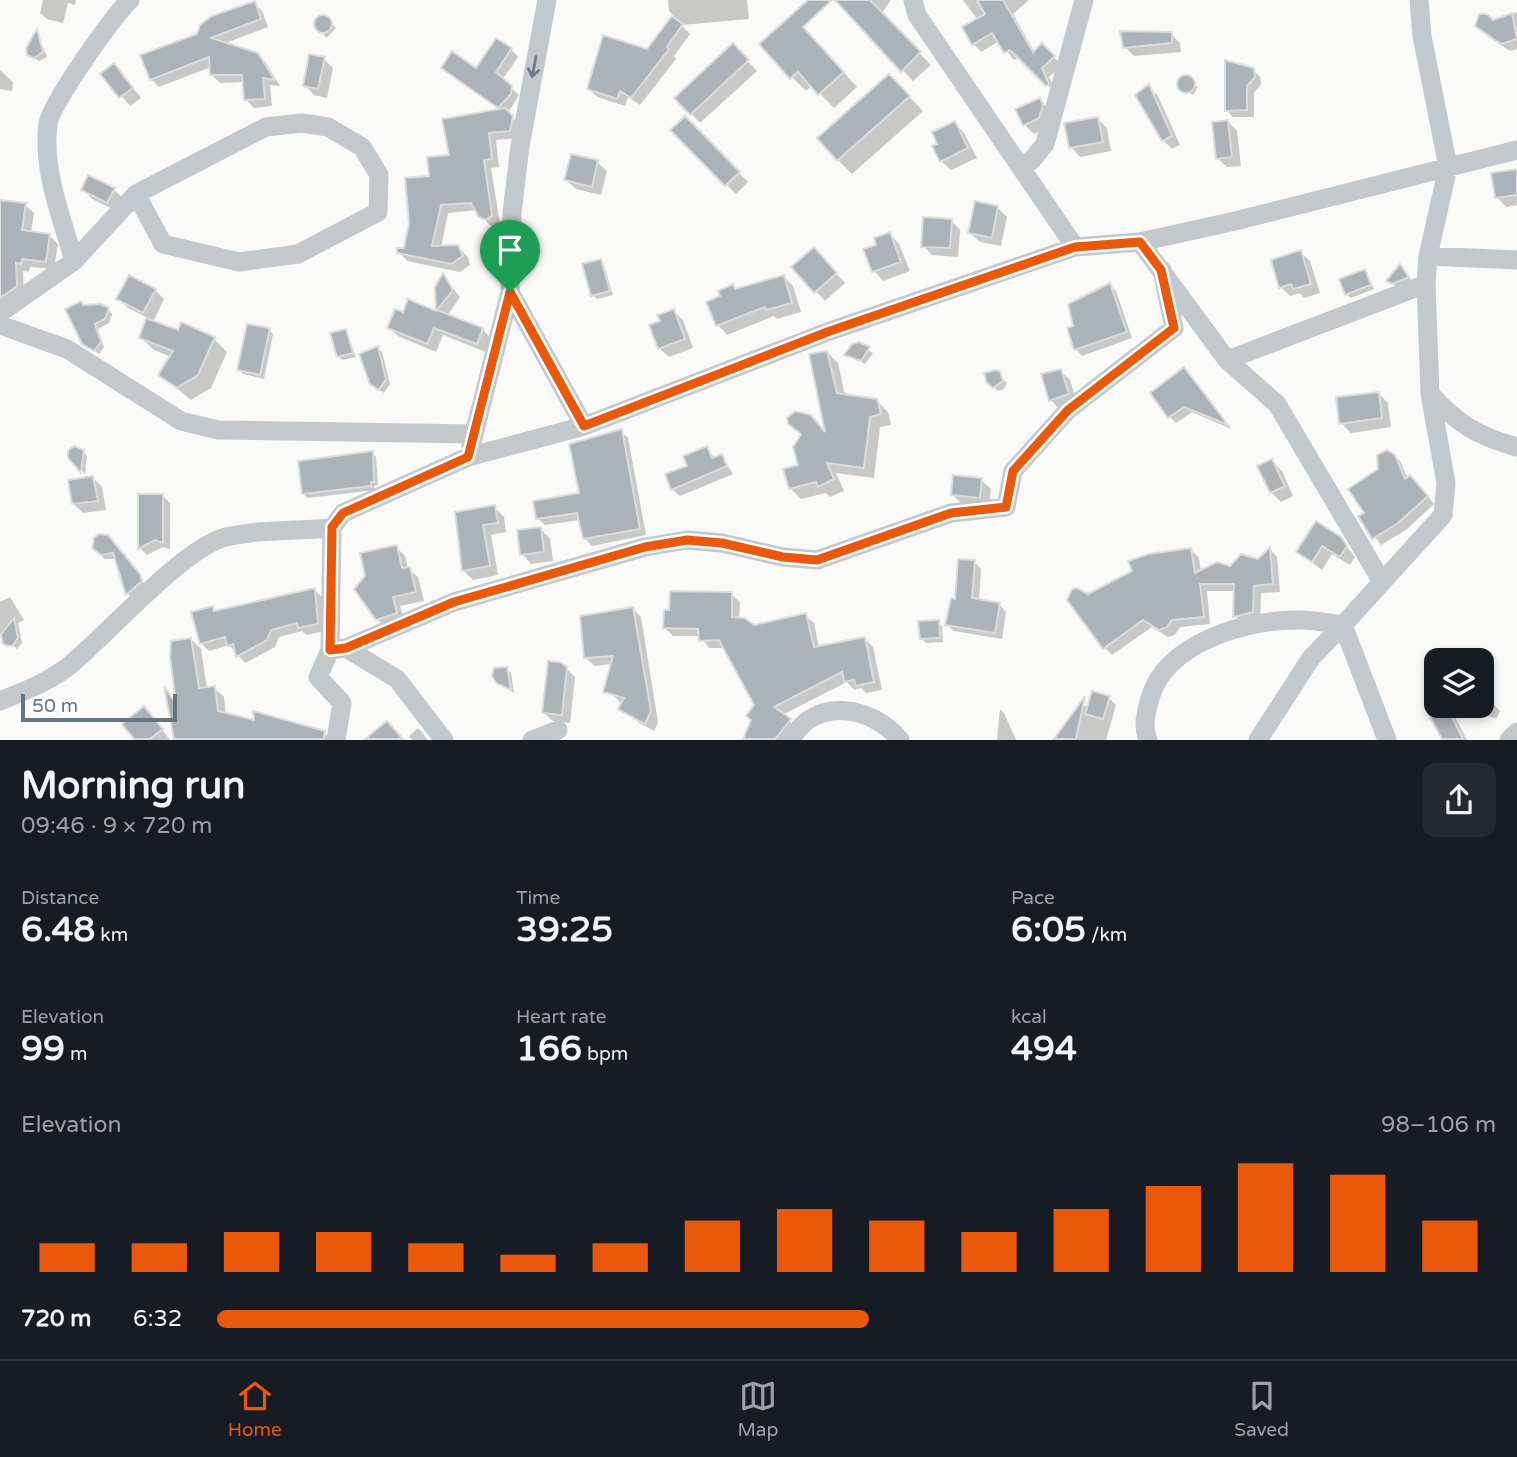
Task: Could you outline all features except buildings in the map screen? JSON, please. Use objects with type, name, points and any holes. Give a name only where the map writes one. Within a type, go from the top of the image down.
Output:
[{"type":"street","points":[[468,457],[510,292],[512,213],[520,146],[547,0]]},
{"type":"street","points":[[913,0],[917,15],[1075,247]]},
{"type":"street","points":[[1023,167],[1045,144],[1084,0]]},
{"type":"street","points":[[1258,740],[1311,658],[1443,515],[1446,484],[1430,394],[1426,284],[1428,256],[1448,167],[1422,36],[1419,0]]},
{"type":"street","points":[[74,261],[53,188],[48,122],[92,46],[126,2]]},
{"type":"street","points":[[0,313],[74,261],[136,194],[267,127],[302,122],[328,127],[362,147],[379,175],[378,212],[298,254],[239,262],[163,244],[136,194]]},
{"type":"street","points":[[338,649],[332,527],[343,513],[468,457],[584,426],[830,331],[1075,247],[1140,242],[1517,150]]},
{"type":"street","points":[[1140,242],[1227,360],[1277,404],[1381,580]]},
{"type":"street","points":[[1428,256],[1517,260]]},
{"type":"street","points":[[335,740],[342,704],[318,677],[338,649],[454,602],[645,547],[687,540],[722,543],[783,557],[817,560],[951,513],[1006,507],[1013,471],[1068,410],[1174,328],[1161,270]]},
{"type":"street","points":[[1227,360],[1426,284]]},
{"type":"street","points":[[510,292],[584,426]]},
{"type":"street","points":[[0,325],[67,349],[181,421],[218,430],[474,434]]},
{"type":"street","points":[[1430,394],[1465,427],[1517,447]]},
{"type":"street","points":[[0,701],[40,686],[71,664],[101,634],[201,549],[225,537],[332,527]]},
{"type":"street","points":[[1148,740],[1143,726],[1155,682],[1179,657],[1214,637],[1261,623],[1299,620],[1343,625]]},
{"type":"street","points":[[1343,625],[1387,740]]},
{"type":"street","points":[[338,649],[397,679],[444,740]]},
{"type":"street","points":[[792,740],[814,718],[839,710],[865,713],[888,724],[900,740]]},
{"type":"street","points":[[532,740],[558,730]]},
{"type":"street","points":[[1509,740],[1517,732]]},
{"type":"route","points":[[1140,242],[1161,270],[1174,328],[1068,410],[1013,471],[1006,507],[951,513],[895,531],[850,551],[817,560],[783,557],[722,543],[687,540],[645,547],[454,602],[346,648],[330,650],[332,527],[343,513],[468,457],[510,292],[584,426],[830,331],[1075,247],[1140,242]]}]
